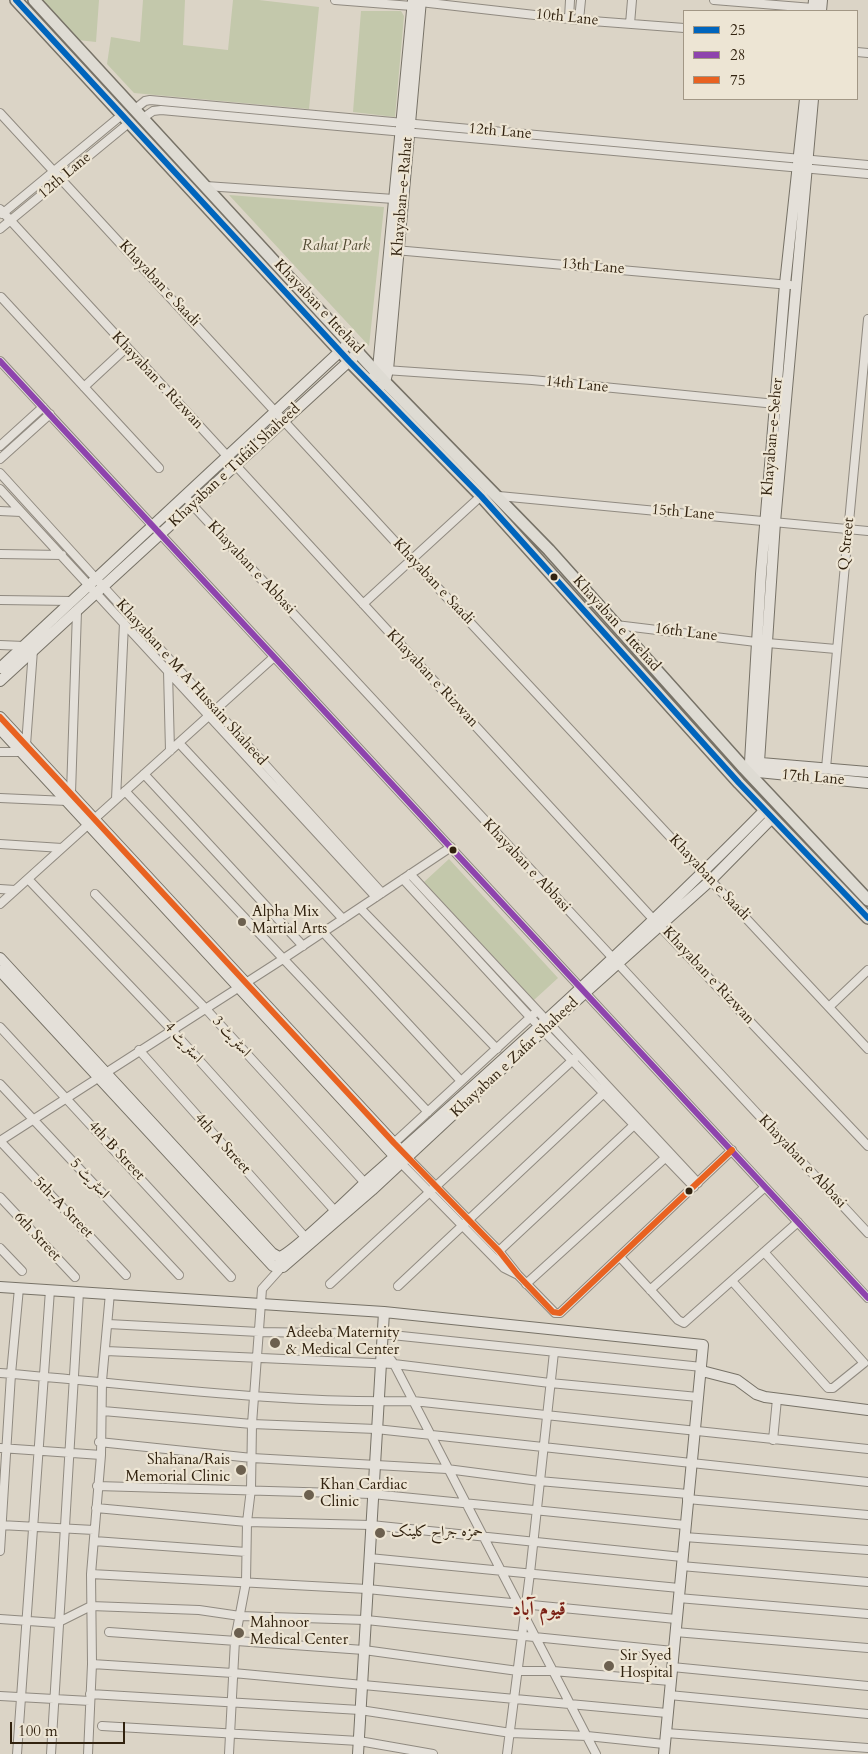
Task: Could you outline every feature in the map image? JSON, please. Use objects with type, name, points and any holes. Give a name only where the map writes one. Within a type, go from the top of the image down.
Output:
[{"type":"main road","name":"Khayaban e Ittehad","points":[[16,0],[340,352],[481,496],[769,814],[868,918]]},
{"type":"main road","name":"Khayaban e Ittehad","points":[[34,0],[359,352],[499,496],[616,624],[755,769],[864,891],[868,900]]},
{"type":"street","name":"10th Lane","points":[[335,0],[416,2],[579,20],[683,28]]},
{"type":"street","points":[[569,18],[570,0]]},
{"type":"street","points":[[579,20],[581,0]]},
{"type":"street","points":[[630,24],[632,0]]},
{"type":"street","points":[[714,0],[760,5],[785,3],[815,8],[822,0]]},
{"type":"street","points":[[372,386],[382,374],[394,250],[394,199],[404,127],[416,2]]},
{"type":"street","name":"12th Lane","points":[[135,109],[144,101],[150,100],[404,127],[803,163],[868,165]]},
{"type":"street","name":"Khayaban-e-Seher","points":[[770,521],[797,286],[805,100]]},
{"type":"street","name":"Khayaban-e-Seher","points":[[755,769],[749,754],[762,642],[785,284],[813,100]]},
{"type":"street","name":"12th Lane","points":[[143,118],[153,111],[160,110],[404,127]]},
{"type":"street","name":"Khayaban e Saadi","points":[[0,113],[285,420],[411,559],[868,1049]]},
{"type":"street","name":"12th Lane","points":[[1,212],[126,118]]},
{"type":"street","name":"12th Lane","points":[[0,229],[61,179],[126,118]]},
{"type":"street","name":"Khayaban-e-Rahat","points":[[394,250],[404,127]]},
{"type":"street","name":"12th Lane","points":[[803,163],[868,174]]},
{"type":"street","points":[[206,186],[394,199]]},
{"type":"street","name":"Khayaban e Rizwan","points":[[1,212],[11,220],[126,348],[657,922],[868,1146]]},
{"type":"street","name":"13th Lane","points":[[394,250],[797,286]]},
{"type":"street","points":[[1,297],[159,468]]},
{"type":"street","name":"Q Street","points":[[826,768],[868,319]]},
{"type":"street","name":"Khayaban e Tufail Shaheed","points":[[158,530],[184,498],[350,342]]},
{"type":"street","points":[[84,386],[126,348]]},
{"type":"street","name":"Khayaban e Tufail Shaheed","points":[[0,668],[77,611],[97,586],[158,530],[191,507],[359,352]]},
{"type":"street","points":[[0,361],[584,989],[868,1298]]},
{"type":"street","name":"14th Lane","points":[[382,374],[532,380],[776,404]]},
{"type":"street","points":[[0,446],[43,407]]},
{"type":"street","points":[[0,459],[50,414]]},
{"type":"street","name":"Khayaban e M A Hussain Shaheed","points":[[0,473],[97,586],[379,895]]},
{"type":"street","name":"Khayaban e M A Hussain Shaheed","points":[[0,489],[62,555],[97,586],[124,623],[168,671],[212,712]]},
{"type":"street","points":[[363,604],[481,496]]},
{"type":"street","name":"15th Lane","points":[[499,496],[868,530]]},
{"type":"street","name":"Khayaban e Abbasi","points":[[184,498],[613,964],[868,1233]]},
{"type":"street","points":[[0,511],[21,512]]},
{"type":"street","points":[[0,554],[62,555]]},
{"type":"street","name":"Khayaban e Tufail Shaheed","points":[[0,681],[28,648],[72,602],[97,586]]},
{"type":"street","points":[[0,600],[72,602]]},
{"type":"street","points":[[69,797],[77,611]]},
{"type":"street","points":[[116,799],[124,623]]},
{"type":"street","name":"16th Lane","points":[[616,624],[836,649]]},
{"type":"street","points":[[0,645],[28,648],[23,748]]},
{"type":"street","points":[[0,904],[274,657]]},
{"type":"street","points":[[168,671],[170,751]]},
{"type":"street","points":[[0,717],[23,748],[241,985],[400,1154],[430,1192],[499,1251],[518,1275],[553,1312],[560,1312],[732,1150]]},
{"type":"street","points":[[0,729],[23,748]]},
{"type":"street","points":[[179,742],[343,919]]},
{"type":"street","points":[[0,752],[23,748]]},
{"type":"street","name":"17th Lane","points":[[755,769],[826,768],[868,772]]},
{"type":"street","name":"17th Lane","points":[[755,769],[868,783]]},
{"type":"street","points":[[144,774],[303,946]]},
{"type":"street","points":[[126,791],[428,1112]]},
{"type":"street","points":[[0,798],[69,797]]},
{"type":"street","name":"Khayaban e Zafar Shaheed","points":[[400,1154],[613,964],[707,876],[769,814]]},
{"type":"street","points":[[0,844],[62,848]]},
{"type":"street","points":[[0,1141],[171,1029],[303,946],[451,847]]},
{"type":"street","points":[[406,877],[696,1185]]},
{"type":"street","name":"اسٹریٹ 4","points":[[28,879],[171,1029],[334,1210]]},
{"type":"street","points":[[0,889],[15,890]]},
{"type":"street","name":"اسٹریٹ 3","points":[[95,894],[205,1008],[365,1183]]},
{"type":"street","points":[[360,908],[497,1049]]},
{"type":"street","points":[[323,932],[461,1081]]},
{"type":"street","points":[[0,958],[101,1075]]},
{"type":"street","points":[[829,1007],[868,970]]},
{"type":"street","points":[[0,971],[101,1075],[277,1263],[288,1264],[400,1154],[428,1112],[534,1015]]},
{"type":"street","name":"4th B Street","points":[[0,1027],[231,1277]]},
{"type":"street","name":"4th A Street","points":[[139,1050],[305,1237]]},
{"type":"street","points":[[330,1284],[575,1058]]},
{"type":"street","name":"اسٹریٹ 5","points":[[0,1084],[179,1274]]},
{"type":"street","points":[[607,1091],[634,1125],[665,1158],[696,1185]]},
{"type":"street","points":[[398,1286],[607,1091]]},
{"type":"street","points":[[499,1251],[634,1125]]},
{"type":"street","name":"5th-A Street","points":[[0,1141],[126,1275]]},
{"type":"street","points":[[229,1754],[235,1640],[246,1582],[247,1522],[251,1490],[252,1424],[262,1290],[277,1263],[334,1210],[400,1154]]},
{"type":"street","points":[[400,1154],[437,1186],[504,1268],[518,1275]]},
{"type":"street","points":[[526,1284],[665,1158]]},
{"type":"street","points":[[650,1290],[765,1186]]},
{"type":"street","name":"6th Street","points":[[0,1196],[75,1277]]},
{"type":"street","points":[[620,1257],[678,1320],[684,1323],[798,1222]]},
{"type":"street","points":[[0,1248],[22,1271]]},
{"type":"street","points":[[732,1281],[828,1388],[832,1388],[866,1359],[764,1252]]},
{"type":"street","points":[[0,1287],[384,1312],[704,1345],[664,1749],[587,1736],[511,1733],[360,1710],[232,1701],[90,1697],[54,1699],[0,1696]]},
{"type":"street","points":[[0,1551],[3,1449],[19,1288]]},
{"type":"street","points":[[17,1754],[50,1290]]},
{"type":"street","points":[[51,1754],[64,1529],[71,1453],[79,1292]]},
{"type":"street","points":[[88,1754],[92,1664],[91,1574],[101,1455],[99,1442],[103,1411],[102,1381],[110,1293]]},
{"type":"street","points":[[358,1754],[384,1312]]},
{"type":"street","points":[[108,1324],[259,1332],[382,1334],[554,1352],[702,1369],[737,1380],[756,1394],[778,1399],[868,1410]]},
{"type":"street","points":[[381,1346],[394,1364],[501,1571],[522,1604],[525,1616],[596,1754]]},
{"type":"street","points":[[106,1351],[394,1364],[550,1383],[698,1397]]},
{"type":"street","points":[[522,1604],[530,1573],[554,1352]]},
{"type":"street","points":[[0,1373],[254,1396],[378,1402],[413,1401],[868,1449]]},
{"type":"street","points":[[773,1440],[778,1399]]},
{"type":"street","points":[[103,1411],[252,1424],[376,1428],[868,1482]]},
{"type":"street","points":[[99,1442],[252,1458],[447,1469],[540,1481],[868,1515]]},
{"type":"street","points":[[3,1449],[101,1455]]},
{"type":"street","points":[[97,1486],[372,1494],[685,1525]]},
{"type":"street","points":[[96,1508],[247,1522],[371,1525],[533,1541],[682,1562],[868,1582]]},
{"type":"street","points":[[1,1525],[94,1530]]},
{"type":"street","points":[[684,1537],[868,1550]]},
{"type":"street","points":[[94,1541],[246,1552]]},
{"type":"street","points":[[369,1558],[530,1573],[679,1593],[868,1614]]},
{"type":"street","points":[[91,1574],[367,1589],[676,1619]]},
{"type":"street","points":[[0,1619],[58,1622],[90,1606],[199,1610],[240,1616],[366,1620],[673,1651]]},
{"type":"street","points":[[507,1754],[525,1616]]},
{"type":"street","points":[[109,1632],[364,1650],[518,1671],[553,1671],[670,1681]]},
{"type":"street","points":[[675,1632],[868,1648]]},
{"type":"street","points":[[92,1664],[233,1673],[667,1713]]},
{"type":"street","points":[[672,1667],[868,1686]]},
{"type":"street","points":[[669,1695],[868,1714]]},
{"type":"street","points":[[102,1726],[359,1741],[433,1754]]},
{"type":"street","points":[[666,1733],[868,1749],[868,1754]]},
{"type":"green space","points":[[40,0],[99,0],[96,42],[78,40]]},
{"type":"green space","points":[[143,0],[185,0],[183,45],[228,50],[233,0],[259,0],[319,7],[309,109],[134,93],[107,64],[111,37],[140,42]]},
{"type":"green space","points":[[361,11],[401,11],[404,16],[395,117],[353,112]]},
{"type":"green space","name":"Rahat Park","points":[[229,195],[384,207],[369,346]]},
{"type":"green space","points":[[449,859],[558,978],[534,1000],[424,882]]},
{"type":"transit line","name":"25","points":[[16,0],[349,361],[481,496],[739,783],[868,918]]},
{"type":"transit line","name":"28","points":[[0,361],[868,1298]]},
{"type":"transit line","name":"75","points":[[0,717],[394,1143],[499,1251],[518,1275],[553,1312],[560,1313],[732,1150]]},
{"type":"place","name":"Alpha Mix Martial Arts","points":[[242,922]]},
{"type":"place","name":"Adeeba Maternity & Medical Center","points":[[275,1343]]},
{"type":"place","name":"Shahana/Rais Memorial Clinic","points":[[241,1470]]},
{"type":"place","name":"Khan Cardiac Clinic","points":[[309,1495]]},
{"type":"place","name":"حمزہ جراح کلینک","points":[[380,1533]]},
{"type":"place","name":"Mahnoor Medical Center","points":[[239,1633]]},
{"type":"place","name":"Sir Syed Hospital","points":[[609,1666]]},
{"type":"district","name":"قیوم آباد","points":[[539,1610]]}]
